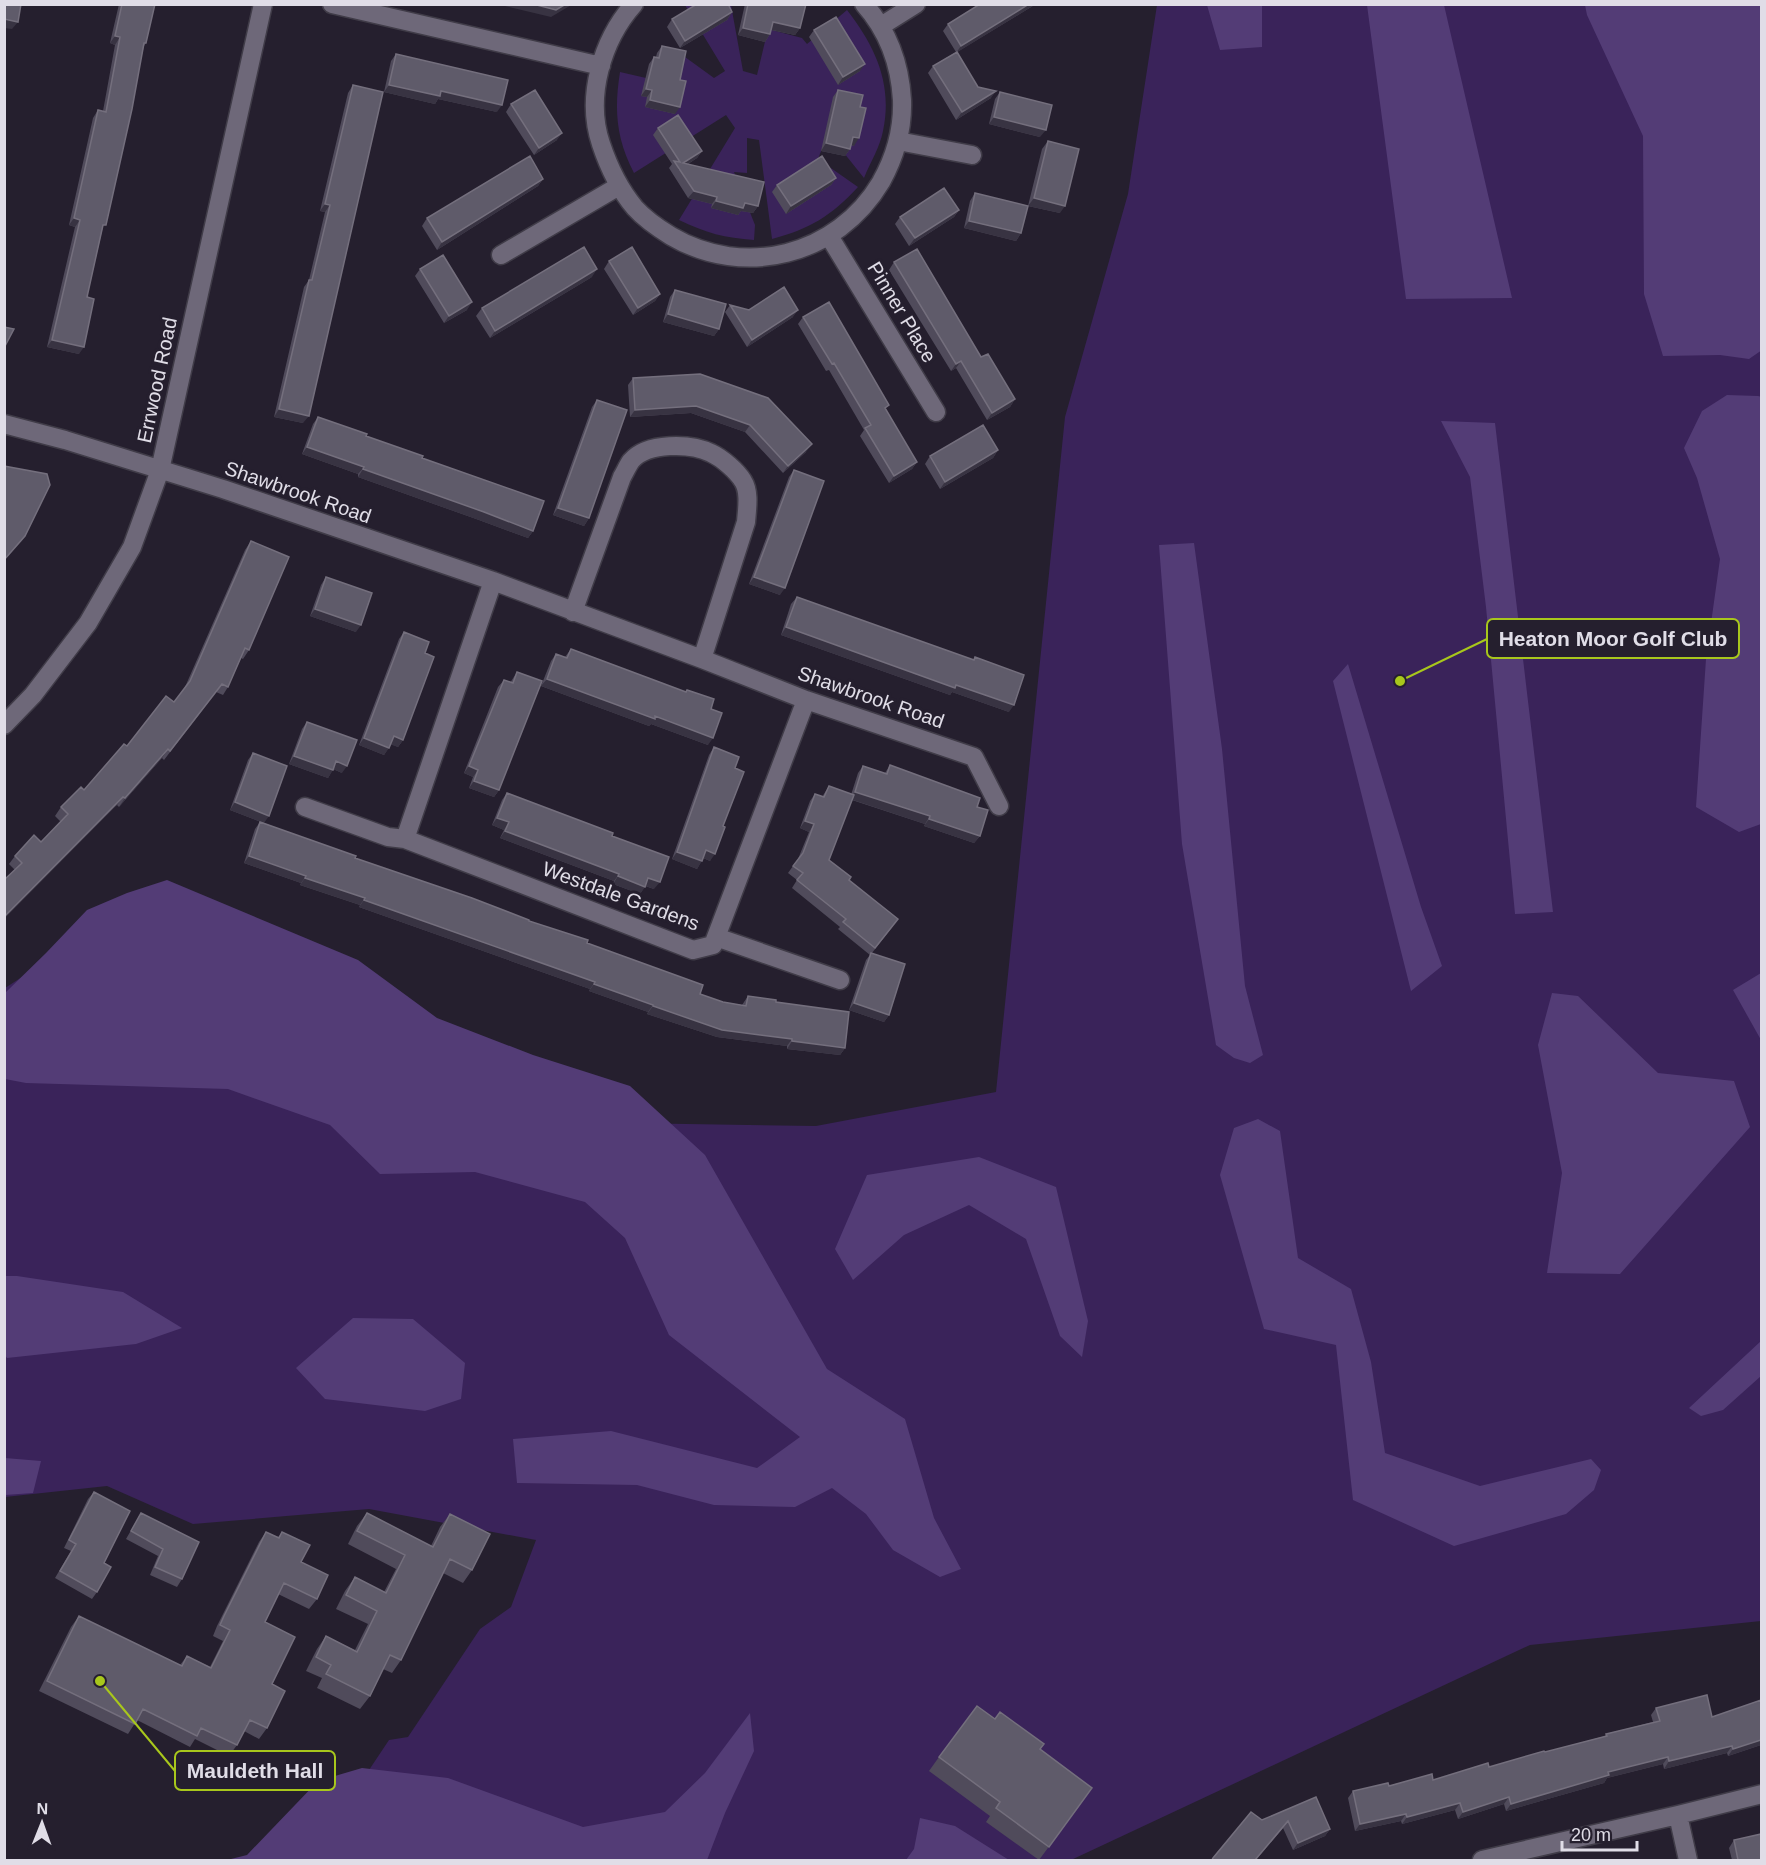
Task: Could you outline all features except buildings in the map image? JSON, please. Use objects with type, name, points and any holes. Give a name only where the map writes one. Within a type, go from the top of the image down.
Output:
[{"type":"street","name":"Errwood Road","points":[[4,725],[33,695],[88,624],[132,547],[160,470],[263,4]]},
{"type":"street","points":[[332,4],[601,66]]},
{"type":"street","points":[[634,4],[610,39],[596,91],[596,116],[600,140],[608,164],[619,186],[637,210],[659,229],[685,244],[714,254],[743,258],[773,256],[802,249],[829,236],[853,218],[873,195],[888,169],[898,141],[902,112],[901,82],[893,53],[880,26],[864,4]]},
{"type":"street","points":[[880,26],[916,4]]},
{"type":"street","points":[[898,141],[972,155]]},
{"type":"street","points":[[501,255],[619,186]]},
{"type":"street","name":"Pinner Place","points":[[829,236],[936,412]]},
{"type":"street","name":"Shawbrook Road","points":[[4,424],[65,440],[223,489],[494,581],[806,700],[975,757],[999,806]]},
{"type":"street","points":[[573,612],[622,477],[632,459],[648,450],[670,446],[689,447],[712,453],[744,482],[748,500],[746,522],[702,659]]},
{"type":"street","points":[[405,839],[494,581]]},
{"type":"street","name":"Westdale Gardens","points":[[305,807],[388,837],[405,839],[693,950],[713,945],[806,700]]},
{"type":"street","points":[[716,937],[840,980]]},
{"type":"street","points":[[1482,1860],[1761,1794]]},
{"type":"street","points":[[1678,1815],[1688,1860]]},
{"type":"shaded area","points":[[685,5],[731,5],[743,71],[757,75],[768,29],[802,38],[807,44],[847,10],[866,37],[879,66],[886,97],[882,137],[864,178],[828,133],[818,159],[858,187],[829,214],[798,231],[772,239],[759,140],[747,138],[747,173],[734,172],[755,225],[754,240],[716,234],[679,220],[735,128],[726,115],[634,173],[623,148],[618,124],[617,99],[620,72],[659,81],[674,49],[714,78],[725,71]]},
{"type":"shaded area","points":[[1157,5],[1761,5],[1761,1621],[1530,1645],[1071,1860],[295,1860],[343,1809],[389,1740],[408,1737],[480,1629],[511,1607],[536,1540],[369,1509],[193,1524],[107,1486],[5,1497],[5,988],[73,944],[564,1122],[816,1126],[996,1092],[1065,417],[1128,194]]},
{"type":"shaded area","points":[[1207,5],[1262,5],[1262,47],[1220,50]]},
{"type":"shaded area","points":[[1367,5],[1444,5],[1512,298],[1406,299]]},
{"type":"shaded area","points":[[1585,5],[1761,5],[1762,350],[1749,359],[1720,355],[1663,356],[1644,294],[1643,136],[1587,15]]},
{"type":"shaded area","points":[[1727,395],[1762,397],[1761,824],[1739,832],[1696,807],[1706,659],[1720,559],[1697,478],[1684,448],[1702,411]]},
{"type":"shaded area","points":[[1441,421],[1495,423],[1553,912],[1515,914],[1486,607],[1470,477]]},
{"type":"shaded area","points":[[1194,543],[1222,749],[1245,986],[1263,1055],[1250,1063],[1234,1058],[1216,1045],[1182,844],[1159,545]]},
{"type":"shaded area","points":[[1348,664],[1421,907],[1442,966],[1411,991],[1333,681]]},
{"type":"shaded area","points":[[167,880],[358,960],[437,1018],[533,1055],[630,1086],[705,1155],[827,1369],[905,1419],[934,1518],[961,1569],[940,1577],[893,1550],[866,1514],[832,1488],[795,1507],[714,1505],[637,1485],[517,1483],[513,1439],[611,1431],[757,1468],[800,1437],[669,1335],[625,1238],[585,1202],[475,1172],[380,1174],[330,1125],[228,1089],[26,1083],[5,1079],[5,993],[87,910],[127,893]]},
{"type":"shaded area","points":[[1761,973],[1761,1040],[1733,990]]},
{"type":"shaded area","points":[[1552,993],[1578,996],[1658,1073],[1734,1081],[1750,1127],[1620,1274],[1547,1273],[1562,1173],[1538,1045]]},
{"type":"shaded area","points":[[1258,1119],[1280,1131],[1298,1258],[1351,1289],[1371,1362],[1385,1453],[1480,1486],[1591,1459],[1601,1470],[1594,1490],[1566,1514],[1454,1546],[1353,1500],[1336,1345],[1264,1329],[1220,1175],[1234,1128]]},
{"type":"shaded area","points":[[979,1157],[1056,1187],[1088,1321],[1082,1357],[1060,1336],[1026,1239],[969,1205],[904,1235],[853,1280],[835,1249],[867,1175]]},
{"type":"shaded area","points":[[5,1276],[123,1292],[182,1328],[136,1344],[7,1358],[4,1354]]},
{"type":"shaded area","points":[[353,1318],[413,1319],[465,1363],[461,1399],[425,1411],[325,1399],[296,1368]]},
{"type":"shaded area","points":[[1761,1341],[1761,1376],[1723,1410],[1701,1416],[1689,1408]]},
{"type":"shaded area","points":[[5,1458],[41,1461],[33,1493],[5,1495]]},
{"type":"shaded area","points":[[750,1713],[754,1751],[725,1813],[707,1860],[227,1860],[247,1855],[318,1781],[362,1768],[448,1778],[583,1827],[665,1812],[705,1773]]},
{"type":"shaded area","points":[[920,1818],[955,1826],[1009,1860],[906,1860],[914,1849]]},
{"type":"place","name":"Heaton Moor Golf Club","points":[[1400,681]]},
{"type":"place","name":"Mauldeth Hall","points":[[100,1681]]}]
